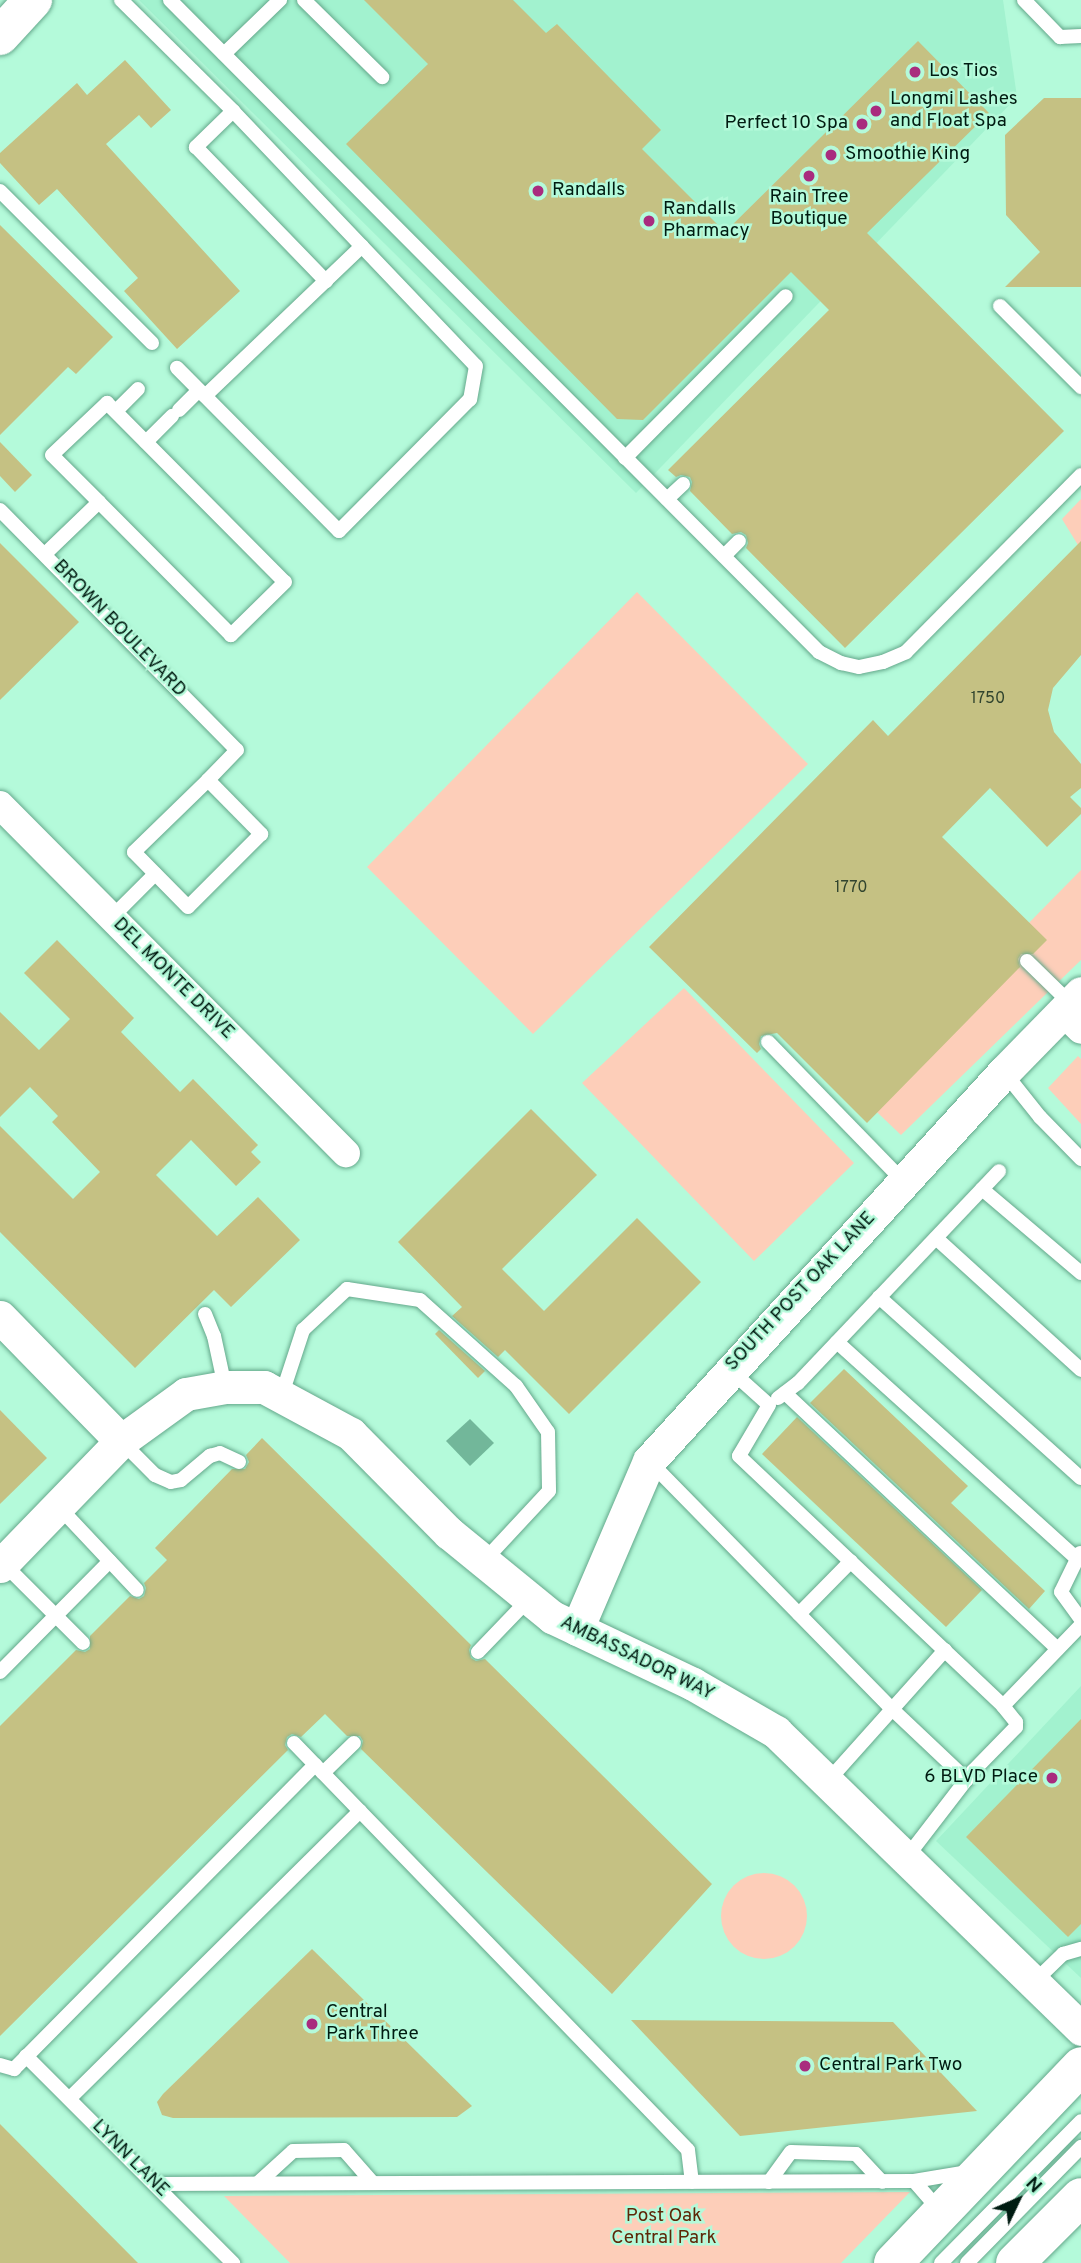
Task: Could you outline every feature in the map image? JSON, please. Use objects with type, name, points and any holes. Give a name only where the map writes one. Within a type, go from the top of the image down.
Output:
[{"type":"main road","points":[[0,36],[33,0]]},
{"type":"main road","points":[[893,2263],[1081,2066]]},
{"type":"main road","points":[[1015,2263],[1081,2197]]},
{"type":"street","name":"DEL MONTE DRIVE","points":[[0,805],[346,1153]]},
{"type":"street","name":"SOUTH POST OAK LANE","points":[[577,1629],[649,1461],[729,1370],[1004,1072],[1074,1010]]},
{"type":"street","points":[[0,1317],[121,1441]]},
{"type":"street","name":"AMBASSADOR WAY","points":[[2,1565],[121,1441],[186,1394],[225,1387],[264,1387],[351,1434],[449,1533],[552,1617],[693,1684],[776,1732],[1081,2029]]},
{"type":"lane","points":[[121,0],[233,111],[477,366],[470,399],[339,531],[177,368]]},
{"type":"lane","points":[[224,54],[280,0]]},
{"type":"lane","points":[[304,0],[382,77]]},
{"type":"lane","points":[[1024,0],[1060,37],[1081,36]]},
{"type":"lane","points":[[173,1],[819,652],[841,663],[859,667],[883,662],[906,652],[1081,475]]},
{"type":"lane","points":[[233,111],[195,147],[326,281]]},
{"type":"lane","points":[[0,191],[152,343]]},
{"type":"lane","points":[[146,442],[362,246]]},
{"type":"lane","points":[[625,458],[786,296]]},
{"type":"lane","points":[[1000,306],[1081,387]]},
{"type":"lane","points":[[116,411],[138,389]]},
{"type":"lane","points":[[107,402],[116,411],[285,582],[231,635],[52,455],[107,402]]},
{"type":"lane","points":[[667,499],[682,484]]},
{"type":"lane","points":[[46,554],[99,502]]},
{"type":"lane","name":"BROWN BOULEVARD","points":[[0,510],[237,750],[208,780]]},
{"type":"lane","points":[[723,556],[739,541]]},
{"type":"lane","points":[[208,780],[261,834],[188,907],[155,874],[134,852],[208,780]]},
{"type":"lane","points":[[112,917],[155,874]]},
{"type":"lane","points":[[1027,961],[1074,1010]]},
{"type":"lane","points":[[768,1042],[903,1181]]},
{"type":"lane","points":[[1004,1072],[1040,1117],[1081,1159]]},
{"type":"lane","points":[[906,1857],[967,1780],[1016,1727],[1013,1716],[740,1456],[769,1405],[837,1342],[999,1171]]},
{"type":"lane","points":[[982,1189],[1081,1273]]},
{"type":"lane","points":[[936,1238],[1081,1370]]},
{"type":"lane","points":[[281,1397],[303,1330],[347,1289],[420,1300],[516,1386],[548,1432],[549,1491],[484,1561]]},
{"type":"lane","points":[[879,1297],[1081,1478]]},
{"type":"lane","points":[[205,1314],[214,1336],[225,1387]]},
{"type":"lane","points":[[837,1342],[1078,1555],[1061,1592],[1081,1623],[1003,1706]]},
{"type":"lane","points":[[729,1370],[769,1405]]},
{"type":"lane","points":[[785,1393],[1058,1649]]},
{"type":"lane","points":[[121,1441],[155,1475],[172,1482],[181,1480],[220,1453],[239,1462]]},
{"type":"lane","points":[[649,1461],[892,1709],[967,1780]]},
{"type":"lane","points":[[58,1506],[137,1590]]},
{"type":"lane","points":[[0,1672],[110,1561]]},
{"type":"lane","points":[[799,1614],[851,1561]]},
{"type":"lane","points":[[2,1565],[83,1643]]},
{"type":"lane","points":[[478,1652],[530,1598]]},
{"type":"lane","points":[[827,1782],[945,1650]]},
{"type":"lane","points":[[0,2064],[14,2069],[319,1769],[354,1743]]},
{"type":"lane","points":[[294,1744],[688,2150],[692,2182]]},
{"type":"lane","points":[[70,2098],[360,1811]]},
{"type":"lane","points":[[1033,1983],[1063,1954],[1081,1949]]},
{"type":"lane","name":"LYNN LANE","points":[[26,2056],[233,2263]]},
{"type":"lane","points":[[941,2263],[1081,2121]]},
{"type":"lane","points":[[967,2263],[1081,2147]]},
{"type":"lane","points":[[258,2183],[293,2151],[344,2150],[373,2183]]},
{"type":"lane","points":[[769,2182],[791,2152],[856,2154],[882,2182]]},
{"type":"lane","points":[[155,2184],[882,2182],[914,2181],[979,2170]]},
{"type":"lane","points":[[914,2181],[940,2211]]},
{"type":"shaded area","points":[[139,0],[1003,0],[1017,97],[636,493]]},
{"type":"shaded area","points":[[470,1419],[494,1443],[470,1466],[446,1441]]},
{"type":"shaded area","name":"6 BLVD Place","points":[[1081,1686],[1081,1978],[936,1841]]},
{"type":"green space","points":[[1081,499],[1081,550],[1062,519]]},
{"type":"green space","points":[[637,592],[808,764],[533,1034],[367,867]]},
{"type":"green space","points":[[1081,870],[1081,960],[901,1135],[859,1095]]},
{"type":"green space","points":[[684,988],[854,1163],[754,1261],[582,1083]]},
{"type":"green space","points":[[1078,1056],[1081,1059],[1081,1124],[1048,1088]]},
{"type":"green space","points":[[764,1873],[781,1876],[795,1885],[804,1899],[807,1916],[804,1933],[795,1947],[781,1956],[764,1959],[747,1956],[733,1947],[724,1933],[721,1916],[724,1899],[733,1885],[747,1876]]},
{"type":"green space","name":"Post Oak Central Park","points":[[910,2192],[841,2263],[290,2263],[224,2196]]},
{"type":"building","points":[[364,0],[513,0],[546,33],[557,24],[661,130],[642,149],[725,232],[918,41],[989,113],[867,233],[1064,431],[845,648],[746,548],[746,535],[741,532],[732,534],[690,491],[690,477],[676,477],[668,470],[829,310],[791,272],[643,420],[617,419],[346,144],[428,64]]},
{"type":"building","points":[[125,60],[171,110],[151,128],[139,115],[106,144],[240,291],[177,349],[124,291],[138,278],[57,189],[39,205],[0,163],[0,153],[77,83],[87,95]]},
{"type":"building","points":[[1044,98],[1081,98],[1081,287],[1005,287],[1040,252],[1006,215],[1005,135]]},
{"type":"building","points":[[0,225],[113,337],[76,374],[68,367],[0,435]]},
{"type":"building","points":[[0,442],[32,475],[15,492],[0,476]]},
{"type":"building","points":[[1081,541],[1081,655],[1053,688],[1048,710],[1054,732],[1081,764],[1081,788],[1070,797],[1081,808],[1081,814],[1047,847],[990,788],[942,837],[1047,940],[1033,954],[1021,954],[1018,959],[1020,967],[867,1123],[777,1033],[761,1036],[761,1049],[757,1053],[649,947],[873,720],[888,736]]},
{"type":"building","points":[[0,543],[79,622],[0,700]]},
{"type":"building","points":[[57,940],[134,1018],[121,1032],[180,1092],[193,1079],[258,1145],[251,1152],[261,1162],[236,1186],[191,1140],[156,1175],[217,1236],[258,1197],[300,1240],[231,1307],[214,1290],[135,1368],[0,1232],[0,1126],[73,1199],[100,1172],[52,1122],[58,1116],[30,1087],[0,1117],[0,1012],[39,1050],[70,1019],[24,973]]},
{"type":"building","points":[[531,1109],[597,1175],[502,1269],[544,1311],[637,1218],[701,1282],[569,1414],[505,1350],[498,1357],[452,1316],[462,1307],[398,1242]]},
{"type":"building","points":[[439,1330],[485,1371],[478,1378],[435,1334]]},
{"type":"building","points":[[844,1369],[968,1486],[951,1503],[1045,1591],[1029,1609],[810,1403]]},
{"type":"building","points":[[0,1410],[47,1458],[0,1504]]},
{"type":"building","points":[[797,1417],[982,1590],[946,1627],[762,1454]]},
{"type":"building","points":[[262,1438],[471,1645],[471,1658],[476,1661],[485,1659],[712,1884],[612,1994],[361,1749],[363,1741],[360,1736],[347,1736],[325,1714],[301,1737],[292,1734],[287,1737],[285,1745],[288,1750],[0,2036],[0,1726],[76,1650],[85,1652],[90,1649],[90,1636],[130,1596],[139,1599],[144,1596],[144,1583],[167,1560],[155,1548],[232,1469],[245,1469],[249,1462],[246,1455]]},
{"type":"building","name":"6 BLVD Place","points":[[1081,1719],[1081,1924],[1068,1937],[966,1837]]},
{"type":"building","name":"Central Park Three","points":[[312,1949],[472,2106],[457,2117],[173,2118],[162,2115],[157,2102],[163,2094]]},
{"type":"building","name":"Central Park Two","points":[[631,2020],[893,2022],[977,2111],[740,2136]]},
{"type":"building","points":[[0,2124],[138,2263],[0,2263]]},
{"type":"place","name":"Los Tios","points":[[915,72]]},
{"type":"place","name":"Longmi Lashes and Float Spa","points":[[876,111]]},
{"type":"place","name":"Perfect 10 Spa","points":[[862,124]]},
{"type":"place","name":"Smoothie King","points":[[831,155]]},
{"type":"place","name":"Rain Tree Boutique","points":[[809,176]]},
{"type":"place","name":"Randalls","points":[[538,191]]},
{"type":"place","name":"Randalls Pharmacy","points":[[649,221]]},
{"type":"place","name":"6 BLVD Place","points":[[1052,1778]]},
{"type":"place","name":"Central Park Three","points":[[312,2024]]},
{"type":"place","name":"Central Park Two","points":[[805,2066]]}]
